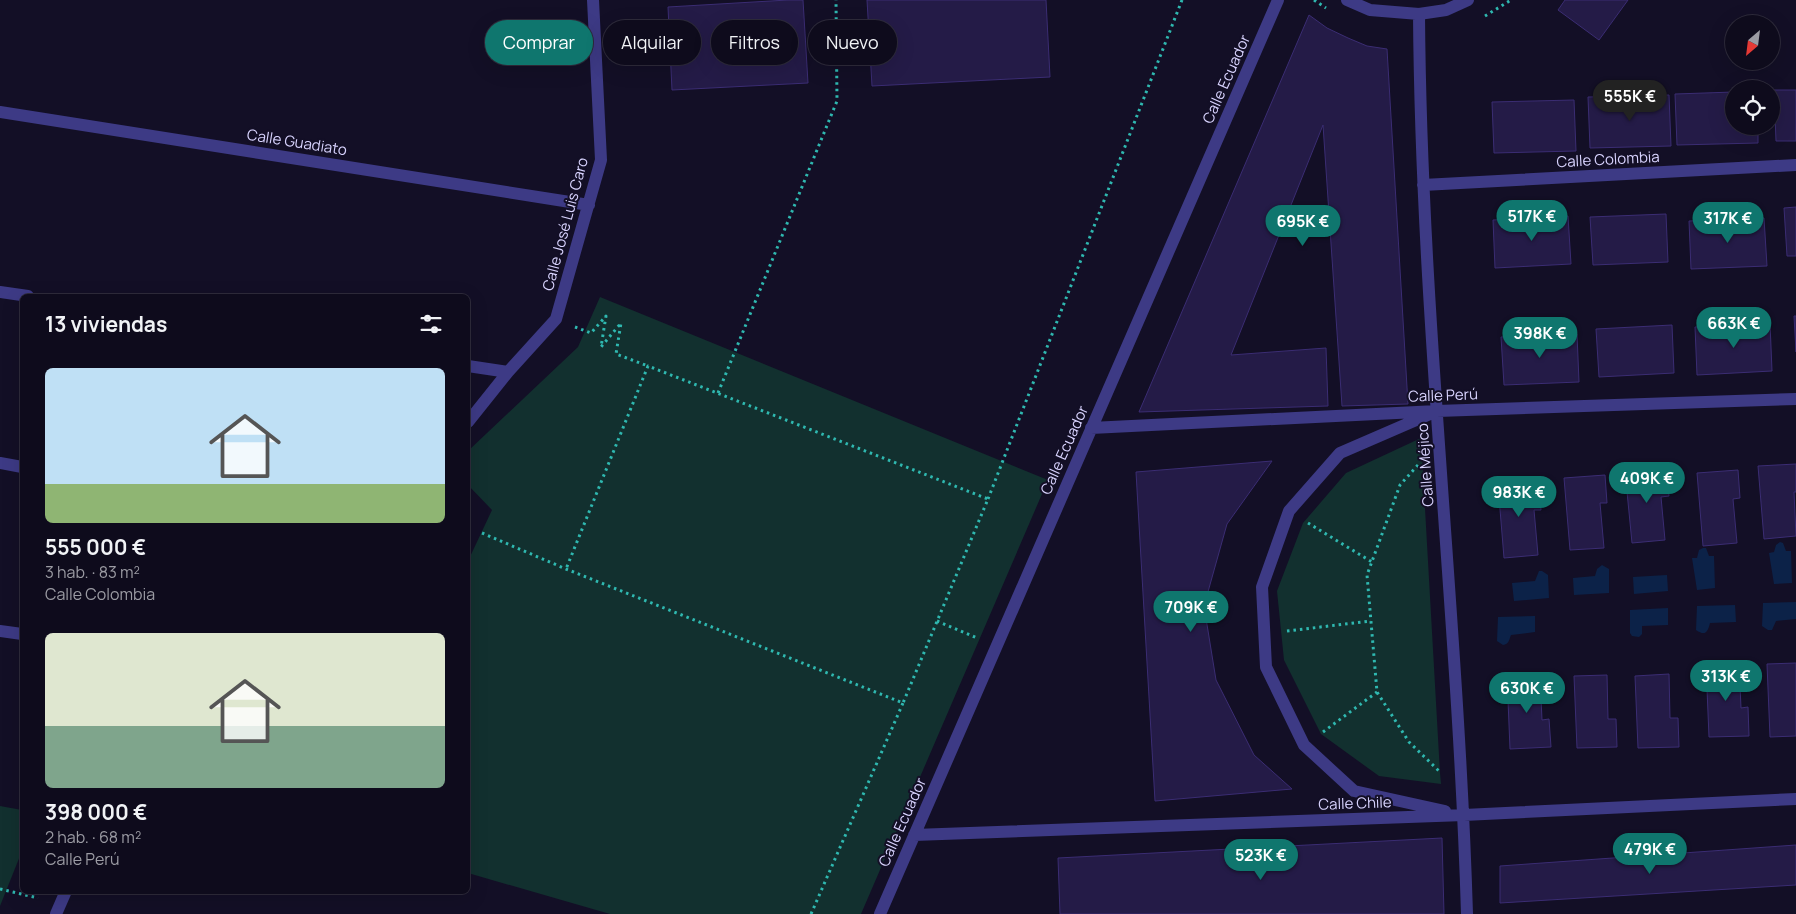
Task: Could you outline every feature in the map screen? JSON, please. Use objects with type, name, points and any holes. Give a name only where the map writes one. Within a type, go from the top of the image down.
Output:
[{"type":"street","name":"Calle José Luis Caro","points":[[470,420],[508,372],[556,320],[601,160],[593,0]]},
{"type":"street","name":"Calle Ecuador","points":[[880,914],[1278,0]]},
{"type":"street","points":[[1348,0],[1370,10],[1419,14],[1446,10],[1468,0]]},
{"type":"street","name":"Calle Méjico","points":[[1419,14],[1423,185],[1462,779],[1467,914]]},
{"type":"street","name":"Calle Guadiato","points":[[0,112],[589,205]]},
{"type":"street","name":"Calle Colombia","points":[[1423,185],[1796,165]]},
{"type":"street","points":[[0,292],[20,295]]},
{"type":"street","points":[[470,366],[508,372]]},
{"type":"street","name":"Calle Perú","points":[[1091,428],[1437,411],[1796,399]]},
{"type":"street","points":[[1437,411],[1340,453],[1288,511],[1262,587],[1266,667],[1304,745],[1354,791],[1464,815]]},
{"type":"street","points":[[0,463],[20,467]]},
{"type":"street","points":[[0,631],[20,634]]},
{"type":"street","name":"Calle Chile","points":[[914,835],[1464,815],[1796,799]]},
{"type":"street","points":[[58,909],[65,894]]},
{"type":"path","points":[[718,393],[837,101],[836,0]]},
{"type":"path","points":[[811,914],[903,703],[988,499],[1182,0]]},
{"type":"path","points":[[556,320],[591,333],[606,316],[601,347],[620,323],[616,354],[988,499]]},
{"type":"path","points":[[566,569],[648,366]]},
{"type":"path","points":[[1440,440],[1400,485],[1367,574],[1377,692],[1408,742],[1440,772],[1462,779]]},
{"type":"path","points":[[1288,511],[1372,562]]},
{"type":"path","points":[[482,533],[566,569],[903,703]]},
{"type":"path","points":[[937,621],[963,632]]},
{"type":"path","points":[[1265,633],[1371,622]]},
{"type":"path","points":[[1304,745],[1377,692]]},
{"type":"path","points":[[0,889],[58,909]]},
{"type":"green space","points":[[600,297],[1048,480],[861,914],[610,914],[470,874],[470,557],[492,510],[470,487],[470,449],[578,347]]},
{"type":"green space","points":[[1421,438],[1441,784],[1379,776],[1321,734],[1284,660],[1277,591],[1303,523],[1346,473]]},
{"type":"green space","points":[[0,806],[20,810],[20,856],[0,906]]},
{"type":"water","points":[[1780,542],[1783,543],[1786,551],[1791,551],[1792,583],[1774,584],[1769,553],[1774,552],[1776,545]]},
{"type":"water","points":[[1706,548],[1709,556],[1714,556],[1715,588],[1697,590],[1692,558],[1697,558],[1699,550]]},
{"type":"water","points":[[1602,565],[1609,569],[1609,593],[1574,595],[1573,578],[1595,576],[1597,569]]},
{"type":"water","points":[[1539,571],[1548,575],[1549,598],[1514,601],[1512,583],[1535,581]]},
{"type":"water","points":[[1667,575],[1668,591],[1634,594],[1633,577]]},
{"type":"water","points":[[1796,602],[1796,619],[1776,621],[1772,630],[1762,626],[1763,603]]},
{"type":"water","points":[[1735,605],[1736,622],[1710,623],[1707,631],[1704,633],[1696,630],[1697,606]]},
{"type":"water","points":[[1668,608],[1668,625],[1642,626],[1642,634],[1639,637],[1632,636],[1630,633],[1630,610]]},
{"type":"water","points":[[1535,616],[1535,632],[1511,635],[1508,643],[1503,645],[1497,641],[1498,617]]},
{"type":"building","points":[[803,0],[808,83],[672,90],[671,65],[701,65],[701,20],[669,20],[668,7]]},
{"type":"building","points":[[867,0],[1046,0],[1050,77],[872,86],[871,65],[897,65],[897,20],[868,20]]},
{"type":"building","points":[[1565,0],[1628,0],[1599,40],[1558,10]]},
{"type":"building","points":[[1309,15],[1327,28],[1348,38],[1367,46],[1387,49],[1408,404],[1342,406],[1323,125],[1231,355],[1326,348],[1328,406],[1139,412]]},
{"type":"building","points":[[1780,90],[1796,90],[1796,141],[1776,141],[1776,135],[1780,135]]},
{"type":"building","points":[[1725,92],[1725,135],[1758,135],[1758,143],[1677,145],[1675,94]]},
{"type":"building","points":[[1669,95],[1671,146],[1590,148],[1588,97]]},
{"type":"building","points":[[1574,100],[1576,151],[1494,153],[1492,102]]},
{"type":"building","points":[[1796,207],[1796,256],[1787,256],[1784,208]]},
{"type":"building","points":[[1666,214],[1668,262],[1593,265],[1590,217]]},
{"type":"building","points":[[1568,216],[1571,264],[1495,268],[1493,220]]},
{"type":"building","points":[[1764,218],[1767,266],[1691,269],[1689,221]]},
{"type":"building","points":[[1794,316],[1796,316],[1796,352]]},
{"type":"building","points":[[1770,323],[1772,371],[1697,375],[1695,327]]},
{"type":"building","points":[[1672,325],[1674,373],[1599,377],[1596,329]]},
{"type":"building","points":[[1577,334],[1579,382],[1504,385],[1501,337]]},
{"type":"building","points":[[1272,461],[1227,524],[1204,606],[1216,680],[1254,755],[1292,789],[1155,801],[1136,472]]},
{"type":"building","points":[[1796,464],[1796,492],[1794,492],[1796,536],[1764,539],[1758,466]]},
{"type":"building","points":[[1666,468],[1669,496],[1661,497],[1665,540],[1632,543],[1625,471]]},
{"type":"building","points":[[1738,470],[1740,498],[1733,499],[1737,543],[1703,546],[1697,473]]},
{"type":"building","points":[[1605,475],[1607,503],[1600,503],[1604,548],[1570,550],[1564,478]]},
{"type":"building","points":[[1539,482],[1541,510],[1534,510],[1538,555],[1504,558],[1498,485]]},
{"type":"building","points":[[1739,663],[1741,708],[1748,707],[1749,736],[1709,737],[1706,665]]},
{"type":"building","points":[[1796,663],[1796,736],[1770,737],[1767,664]]},
{"type":"building","points":[[1669,674],[1670,718],[1678,718],[1679,747],[1638,748],[1635,676]]},
{"type":"building","points":[[1540,675],[1542,720],[1549,719],[1551,747],[1510,749],[1507,676]]},
{"type":"building","points":[[1607,675],[1608,719],[1616,719],[1617,747],[1577,748],[1574,676]]},
{"type":"building","points":[[1442,838],[1444,914],[1060,914],[1058,858]]},
{"type":"building","points":[[1796,845],[1796,885],[1500,903],[1500,866]]}]
